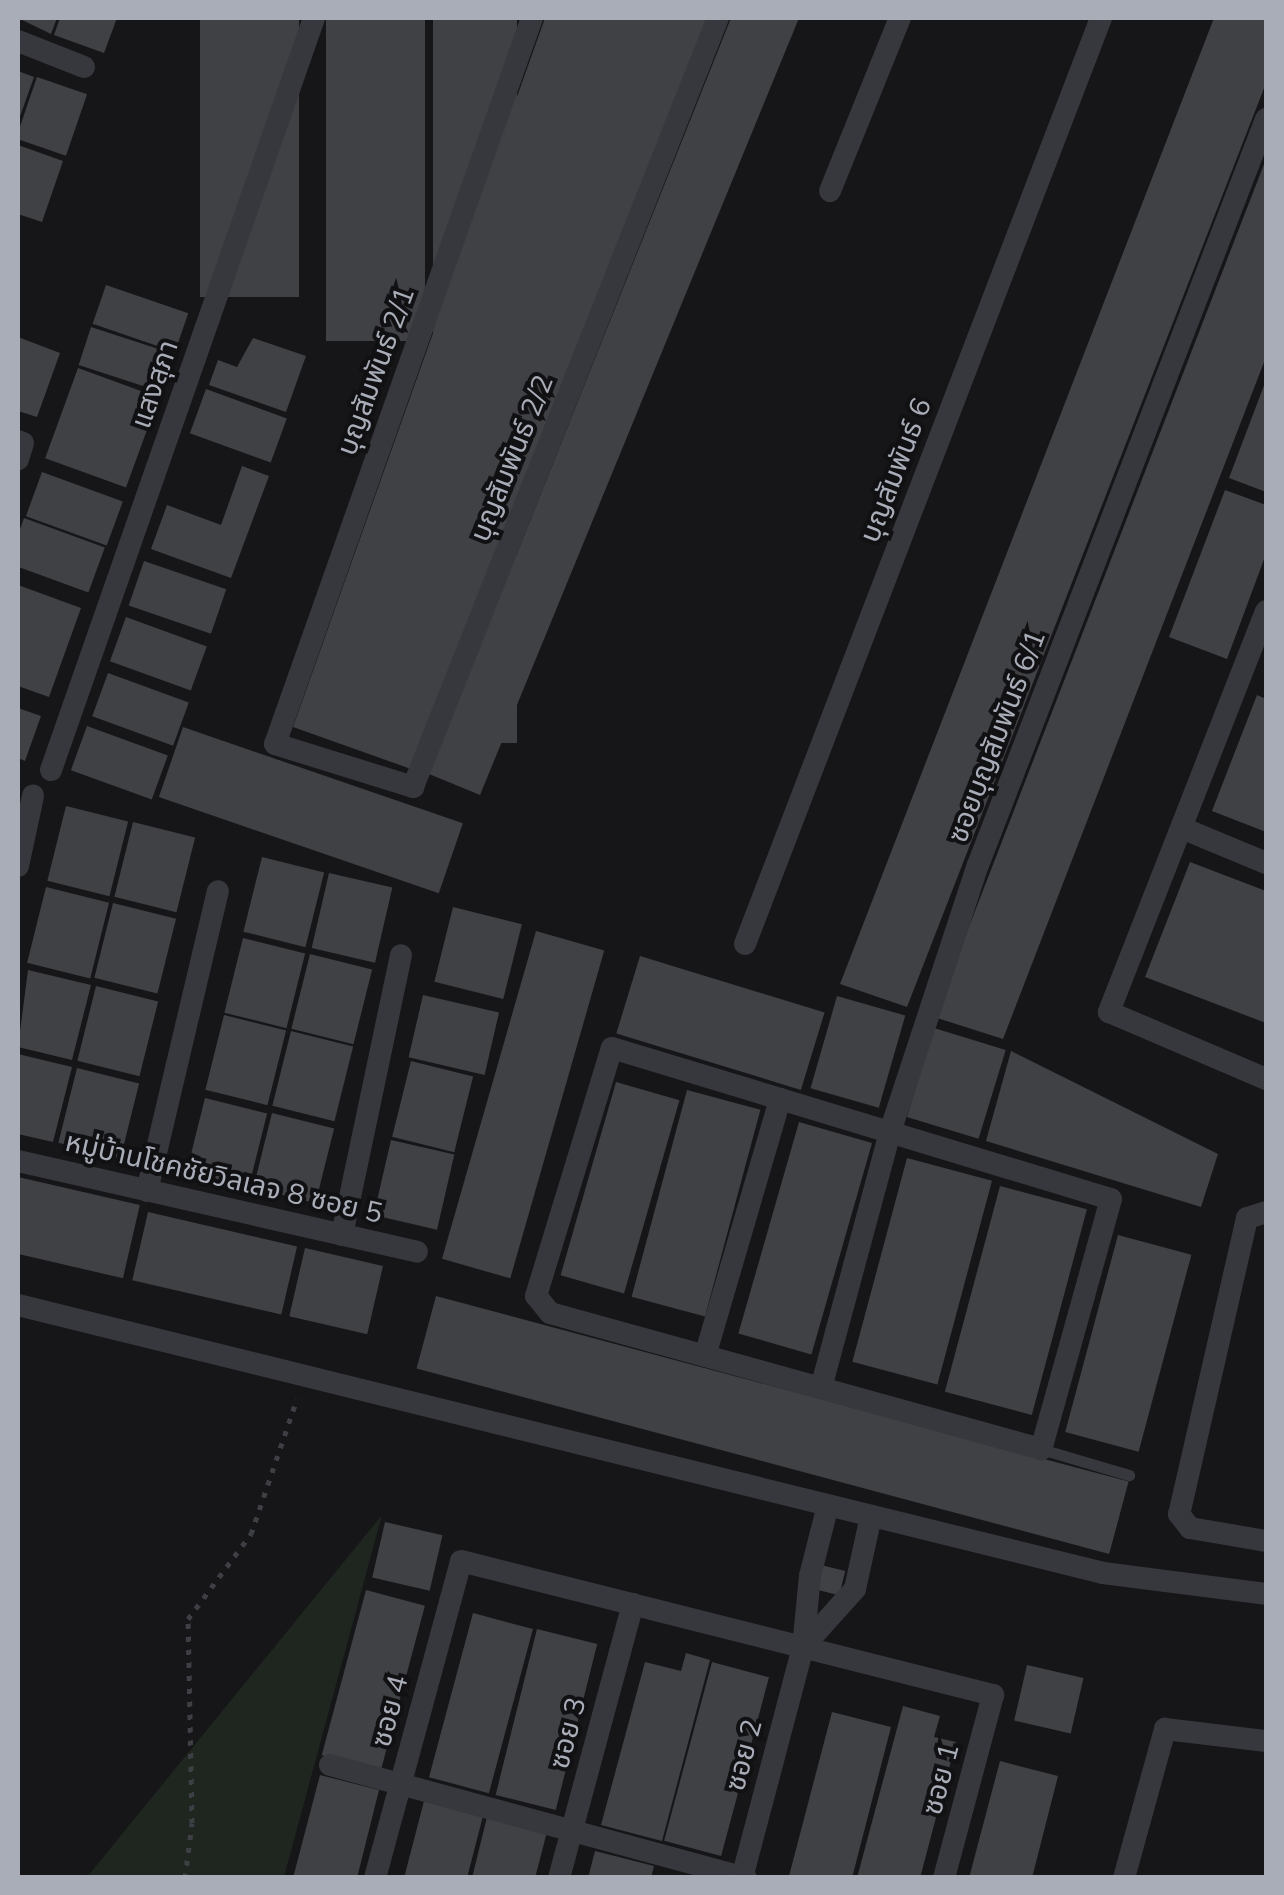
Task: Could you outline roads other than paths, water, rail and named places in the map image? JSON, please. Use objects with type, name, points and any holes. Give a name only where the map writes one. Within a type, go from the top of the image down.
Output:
[{"type":"street","name":"แสงสุภา","points":[[51,770],[314,18]]},
{"type":"street","name":"บุญสัมพันธ์ 2/1","points":[[274,744],[532,18]]},
{"type":"street","name":"บุญสัมพันธ์ 2/2","points":[[274,744],[412,787],[718,18]]},
{"type":"street","points":[[830,191],[900,18]]},
{"type":"street","name":"บุญสัมพันธ์ 6","points":[[745,944],[1101,18]]},
{"type":"street","points":[[18,41],[84,67]]},
{"type":"street","name":"ซอยบุญสัมพันธ์ 6/1","points":[[821,1388],[890,1132],[978,864],[1266,119]]},
{"type":"street","points":[[1266,612],[1259,654],[1182,828],[1109,1012],[1266,1079]]},
{"type":"street","points":[[18,866],[34,796]]},
{"type":"street","points":[[1182,828],[1266,863]]},
{"type":"street","points":[[146,1191],[218,891]]},
{"type":"street","points":[[342,1235],[401,955]]},
{"type":"street","points":[[612,1048],[780,1098],[1111,1199],[1041,1449],[550,1313],[536,1296],[612,1048]]},
{"type":"street","points":[[705,1356],[780,1098]]},
{"type":"street","name":"หมู่บ้านโชคชัยวิลเลจ 8 ซอย 5","points":[[18,1162],[417,1252]]},
{"type":"street","points":[[1266,1212],[1247,1218],[1179,1514],[1190,1528],[1266,1541]]},
{"type":"street","points":[[18,1305],[306,1372],[1102,1573],[1266,1594]]},
{"type":"street","name":"ซอย 2","points":[[744,1877],[802,1647],[810,1576],[828,1505]]},
{"type":"street","points":[[633,1604],[802,1647],[855,1590],[871,1516]]},
{"type":"street","name":"ซอย 4","points":[[375,1878],[462,1561],[633,1604]]},
{"type":"street","name":"ซอย 3","points":[[560,1878],[633,1604]]},
{"type":"street","name":"ซอย 1","points":[[802,1647],[993,1695],[944,1878]]},
{"type":"street","points":[[1124,1878],[1165,1729],[1266,1742]]},
{"type":"street","points":[[330,1765],[744,1877]]},
{"type":"lane","points":[[1041,1449],[1130,1475]]}]
